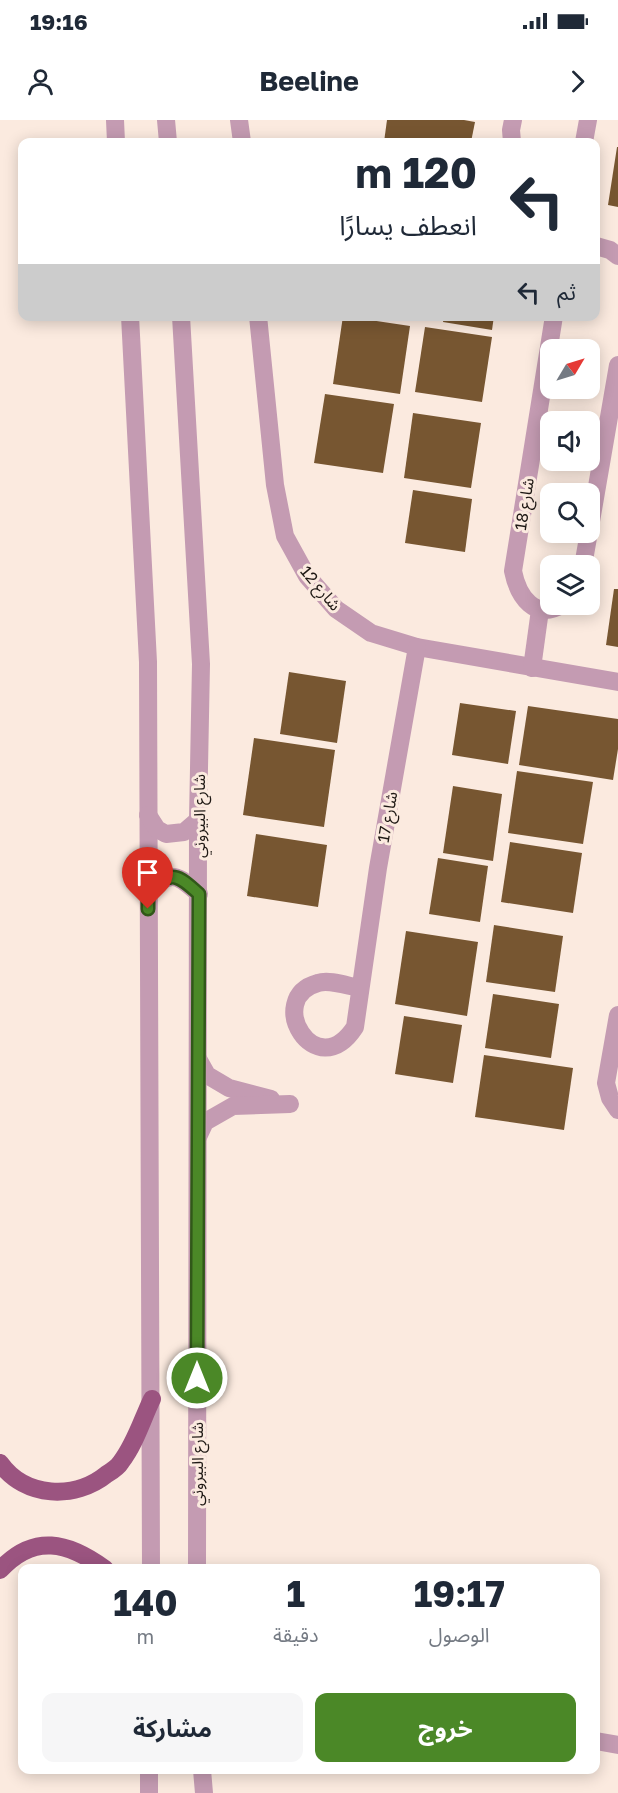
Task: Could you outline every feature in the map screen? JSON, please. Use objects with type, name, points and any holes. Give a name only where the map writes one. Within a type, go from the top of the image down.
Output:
[{"type":"main road","points":[[0,1463],[8,1474],[33,1489],[54,1492],[77,1490],[94,1484],[120,1464],[152,1399]]},
{"type":"main road","points":[[0,1570],[10,1558],[32,1546],[61,1545],[98,1564]]},
{"type":"street","points":[[114,120],[116,138]]},
{"type":"street","points":[[166,120],[168,138]]},
{"type":"street","points":[[239,120],[241,138]]},
{"type":"street","points":[[512,138],[513,120]]},
{"type":"street","points":[[585,138],[588,120]]},
{"type":"street","points":[[600,247],[610,250],[618,256]]},
{"type":"street","points":[[130,321],[148,662],[151,1564]]},
{"type":"street","name":"شارع البيروني","points":[[181,321],[201,664],[198,820],[197,1564]]},
{"type":"street","name":"شارع 12","points":[[259,321],[275,485],[285,536],[307,576],[336,609],[371,633],[417,647],[618,682]]},
{"type":"street","name":"شارع 18","points":[[540,610],[524,598],[515,582],[513,571],[553,321]]},
{"type":"street","points":[[598,483],[618,365]]},
{"type":"street","points":[[532,668],[540,610]]},
{"type":"street","name":"شارع 17","points":[[360,988],[378,868],[417,647]]},
{"type":"street","points":[[148,815],[157,829],[166,834],[184,832],[198,820]]},
{"type":"street","points":[[148,889],[163,878],[171,876],[184,880],[199,894]]},
{"type":"street","points":[[618,1015],[606,1083],[610,1098],[618,1110]]},
{"type":"street","points":[[197,1139],[205,1122],[233,1106],[290,1104],[229,1088],[207,1075],[198,1059]]},
{"type":"street","points":[[600,1742],[618,1745]]},
{"type":"street","points":[[149,1774],[149,1793]]},
{"type":"street","points":[[202,1774],[204,1793]]},
{"type":"building","points":[[387,120],[475,122],[472,138],[385,138]]},
{"type":"building","points":[[618,147],[618,207],[608,205]]},
{"type":"building","points":[[342,321],[376,321],[410,326],[400,394],[333,384]]},
{"type":"building","points":[[443,321],[493,321],[492,330]]},
{"type":"building","points":[[425,327],[492,337],[482,402],[415,392]]},
{"type":"building","points":[[325,394],[394,404],[383,473],[314,463]]},
{"type":"building","points":[[413,413],[481,423],[471,488],[404,478]]},
{"type":"building","points":[[413,490],[472,499],[465,552],[405,543]]},
{"type":"building","points":[[614,589],[618,589],[618,647],[606,645]]},
{"type":"building","points":[[289,672],[346,681],[337,743],[280,734]]},
{"type":"building","points":[[460,703],[516,711],[508,764],[452,755]]},
{"type":"building","points":[[528,706],[618,719],[618,749],[613,780],[519,765]]},
{"type":"building","points":[[254,738],[335,750],[324,827],[243,815]]},
{"type":"building","points":[[517,771],[593,782],[583,844],[508,833]]},
{"type":"building","points":[[453,786],[502,794],[493,861],[443,853]]},
{"type":"building","points":[[256,834],[327,845],[318,907],[247,896]]},
{"type":"building","points":[[510,842],[582,853],[573,913],[501,902]]},
{"type":"building","points":[[438,858],[488,866],[480,922],[429,914]]},
{"type":"building","points":[[494,925],[563,936],[555,992],[486,982]]},
{"type":"building","points":[[406,931],[478,942],[467,1016],[395,1004]]},
{"type":"building","points":[[493,994],[559,1004],[551,1058],[485,1048]]},
{"type":"building","points":[[404,1016],[462,1025],[453,1083],[395,1074]]},
{"type":"building","points":[[484,1055],[573,1068],[564,1130],[475,1117]]},
{"type":"route","points":[[148,909],[148,889],[163,878],[178,877],[199,894],[197,1378]]}]
